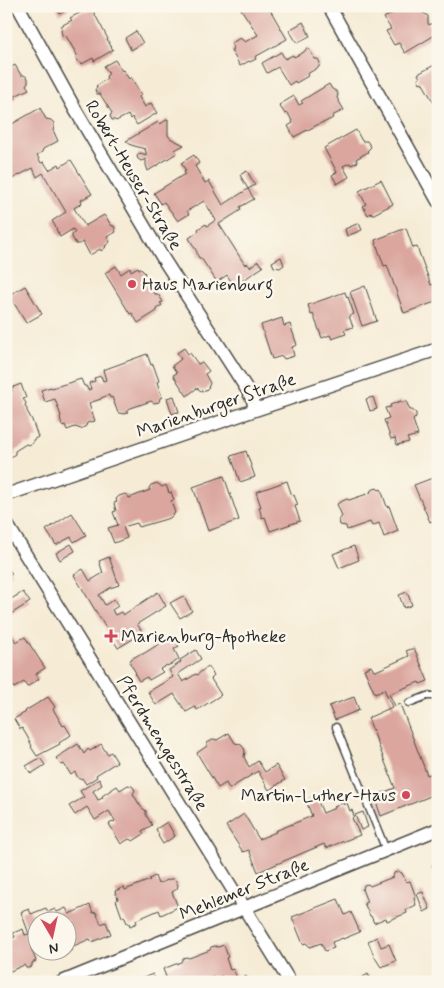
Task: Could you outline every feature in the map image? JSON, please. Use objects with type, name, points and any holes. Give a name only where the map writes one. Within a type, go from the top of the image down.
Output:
[{"type":"street","name":"Robert-Heuser-Straße","points":[[18,6],[76,111],[164,260],[248,391],[253,400],[255,410]]},
{"type":"street","points":[[329,6],[438,201]]},
{"type":"street","name":"Marienburger Straße","points":[[6,495],[438,349]]},
{"type":"street","name":"Pferdmengesstraße","points":[[6,522],[290,982]]},
{"type":"street","name":"Mehlemer Straße","points":[[62,982],[438,829]]},
{"type":"lane","points":[[409,703],[427,696],[438,696]]},
{"type":"lane","points":[[336,727],[386,850]]},
{"type":"building","points":[[55,6],[74,6],[60,14]]},
{"type":"building","points":[[246,6],[272,6],[269,8],[287,39],[255,57],[256,59],[240,66],[231,50],[233,49],[232,43],[240,38],[245,42],[258,35],[241,9]]},
{"type":"building","points":[[404,6],[430,6],[421,11],[428,16],[429,25],[438,20],[438,33],[405,53],[399,43],[394,45],[386,31],[391,29],[384,18]]},
{"type":"building","points":[[92,9],[113,50],[94,61],[93,58],[82,64],[76,60],[77,55],[66,36],[62,35],[61,26],[72,20],[70,18],[85,10],[87,12]]},
{"type":"building","points":[[303,22],[310,36],[297,43],[289,30]]},
{"type":"building","points":[[136,31],[143,43],[131,50],[125,38]]},
{"type":"building","points":[[307,48],[315,59],[318,59],[319,67],[296,83],[295,81],[289,85],[278,67],[267,73],[262,63],[281,52],[285,59],[293,55],[294,57],[304,52]]},
{"type":"building","points":[[115,60],[129,79],[131,77],[145,107],[151,103],[157,113],[137,125],[132,117],[130,119],[128,115],[116,121],[112,120],[110,116],[112,113],[100,94],[97,94],[95,90],[96,86],[107,79],[106,76],[109,74],[104,66]]},
{"type":"building","points":[[438,63],[438,103],[435,105],[422,82],[420,83],[418,74]]},
{"type":"building","points":[[15,65],[21,75],[28,78],[26,85],[29,89],[15,96],[16,98],[6,104],[6,70]]},
{"type":"building","points":[[329,84],[338,94],[337,98],[344,110],[332,116],[333,118],[294,137],[288,126],[293,123],[288,113],[285,114],[279,105],[294,96],[299,105],[303,103],[301,101]]},
{"type":"building","points":[[40,108],[46,119],[54,123],[53,130],[58,141],[43,149],[37,155],[41,163],[44,162],[49,170],[59,164],[60,167],[71,160],[92,194],[81,200],[82,203],[74,208],[85,226],[104,215],[115,228],[116,232],[107,237],[110,242],[101,251],[100,249],[90,255],[83,242],[76,244],[72,237],[75,232],[73,229],[60,237],[52,221],[66,212],[43,173],[37,177],[33,168],[6,182],[6,153],[12,149],[6,138],[6,125],[12,124]]},
{"type":"building","points":[[168,119],[168,135],[184,145],[175,150],[177,153],[148,171],[146,159],[141,161],[137,157],[141,153],[146,155],[145,149],[131,145],[126,141],[158,122],[160,124]]},
{"type":"building","points":[[356,130],[362,141],[367,141],[371,147],[368,152],[356,159],[358,162],[343,166],[349,177],[337,184],[332,175],[337,172],[324,148]]},
{"type":"building","points":[[194,155],[199,163],[195,166],[205,183],[209,181],[223,205],[248,189],[254,199],[240,207],[241,210],[219,224],[245,265],[247,263],[250,267],[258,261],[263,267],[234,286],[227,275],[217,282],[201,258],[199,258],[189,238],[199,231],[198,229],[216,220],[204,201],[187,211],[189,214],[178,221],[164,202],[161,204],[154,193],[185,174],[184,172],[186,171],[181,163]]},
{"type":"building","points":[[247,171],[255,185],[248,189],[240,175]]},
{"type":"building","points":[[381,180],[393,204],[372,215],[371,213],[368,215],[363,206],[366,204],[359,191]]},
{"type":"building","points":[[359,223],[362,230],[347,236],[345,229]]},
{"type":"building","points":[[406,228],[413,248],[417,247],[431,285],[436,284],[438,301],[404,313],[387,265],[384,266],[375,240]]},
{"type":"building","points":[[281,257],[284,265],[280,268],[274,267],[272,262]]},
{"type":"building","points":[[116,266],[121,274],[130,268],[131,271],[138,267],[141,269],[145,273],[144,276],[155,294],[158,294],[163,302],[156,309],[157,311],[138,323],[132,313],[130,314],[105,273]]},
{"type":"building","points":[[25,286],[42,314],[26,323],[9,295]]},
{"type":"building","points":[[365,286],[377,321],[362,326],[350,292]]},
{"type":"building","points":[[345,292],[354,314],[349,316],[353,327],[344,330],[346,334],[332,339],[330,335],[322,338],[308,305]]},
{"type":"building","points":[[282,318],[284,326],[290,324],[297,345],[292,347],[294,356],[284,359],[282,356],[272,359],[261,325]]},
{"type":"building","points":[[184,348],[198,364],[202,362],[209,371],[205,374],[210,383],[206,390],[201,391],[197,388],[187,396],[173,375],[177,373],[172,366],[181,359],[177,353]]},
{"type":"building","points":[[147,354],[159,381],[157,382],[162,397],[159,402],[154,403],[151,401],[128,409],[127,413],[123,414],[118,413],[112,397],[110,398],[109,395],[89,403],[95,421],[87,423],[81,429],[75,427],[67,430],[65,425],[62,426],[61,416],[55,399],[45,402],[41,390],[81,379],[88,390],[91,389],[89,383],[95,381],[94,378],[101,376],[103,381],[106,380],[103,370]]},
{"type":"building","points":[[21,384],[26,398],[23,399],[26,403],[25,406],[38,437],[33,440],[33,443],[26,444],[15,451],[15,454],[11,457],[6,456],[6,394],[12,391],[11,388]]},
{"type":"building","points":[[174,396],[179,412],[172,414],[167,398]]},
{"type":"building","points":[[373,397],[377,409],[370,411],[366,399]]},
{"type":"building","points":[[401,401],[402,403],[406,401],[410,410],[416,413],[416,417],[413,420],[418,435],[407,438],[409,442],[397,445],[395,438],[391,439],[384,420],[389,418],[385,408]]},
{"type":"building","points":[[246,451],[255,477],[240,482],[231,456]]},
{"type":"building","points":[[224,476],[239,520],[208,531],[193,487]]},
{"type":"building","points":[[438,476],[438,519],[430,522],[414,485]]},
{"type":"building","points":[[287,481],[292,496],[294,495],[298,505],[295,506],[300,521],[270,531],[265,517],[262,518],[256,492]]},
{"type":"building","points":[[157,483],[162,487],[166,485],[169,493],[171,492],[174,500],[171,501],[175,513],[170,518],[139,527],[137,523],[123,527],[127,538],[114,543],[108,528],[118,525],[113,512],[116,511],[114,503],[117,502],[116,499],[125,494],[129,498],[150,490],[151,485]]},
{"type":"building","points":[[381,489],[398,531],[384,537],[379,523],[372,526],[370,522],[347,530],[346,526],[340,525],[339,520],[342,516],[337,504],[347,499],[370,493],[371,490]]},
{"type":"building","points":[[72,513],[86,535],[74,542],[71,537],[56,545],[46,530]]},
{"type":"building","points":[[71,544],[75,551],[60,560],[56,553]]},
{"type":"building","points":[[354,546],[359,560],[339,568],[333,554]]},
{"type":"building","points":[[109,557],[119,585],[99,595],[105,605],[114,599],[118,606],[112,610],[115,615],[121,612],[123,615],[158,592],[166,606],[137,624],[143,633],[118,648],[74,575],[83,569],[90,581],[103,573],[99,561]]},
{"type":"building","points":[[6,565],[12,574],[6,578]]},
{"type":"building","points":[[23,592],[30,602],[6,617],[6,602]]},
{"type":"building","points":[[407,592],[412,605],[404,608],[399,595]]},
{"type":"building","points":[[183,596],[192,611],[180,618],[170,603]]},
{"type":"building","points":[[12,636],[16,642],[25,637],[45,668],[36,674],[39,679],[27,687],[24,682],[14,688],[6,678],[6,640]]},
{"type":"building","points":[[173,637],[179,646],[174,649],[179,659],[171,665],[160,669],[163,672],[149,680],[147,677],[139,681],[130,663],[131,659]]},
{"type":"building","points":[[414,648],[428,681],[420,684],[419,682],[389,694],[395,706],[400,704],[427,775],[438,771],[438,793],[381,816],[374,796],[395,788],[368,718],[392,707],[384,689],[375,694],[364,669],[371,666],[376,671],[409,656],[406,651]]},
{"type":"building","points":[[196,650],[201,659],[178,674],[183,682],[197,675],[208,666],[214,676],[211,679],[221,695],[197,710],[195,707],[186,712],[174,694],[156,705],[148,692],[173,677],[169,670]]},
{"type":"building","points":[[48,697],[55,707],[53,709],[63,726],[65,725],[71,735],[60,744],[37,756],[27,736],[14,719]]},
{"type":"building","points":[[354,697],[359,710],[335,720],[329,706]]},
{"type":"building","points":[[229,733],[235,743],[240,744],[244,748],[244,757],[249,767],[258,761],[265,772],[276,765],[285,780],[269,790],[258,771],[229,789],[226,783],[218,788],[197,753],[207,746],[207,743]]},
{"type":"building","points":[[78,744],[84,754],[88,749],[90,751],[101,744],[107,754],[111,752],[117,762],[96,775],[97,777],[86,784],[82,778],[78,778],[75,772],[71,775],[64,764],[61,765],[56,758]]},
{"type":"building","points":[[40,758],[45,765],[31,774],[26,766]]},
{"type":"building","points":[[99,779],[102,785],[93,791],[98,800],[117,786],[120,790],[128,785],[132,786],[135,790],[133,794],[141,807],[146,811],[146,815],[152,825],[142,831],[144,834],[133,841],[129,839],[121,844],[109,824],[115,821],[109,811],[95,820],[87,807],[75,815],[69,806],[84,797],[80,791]]},
{"type":"building","points":[[316,797],[323,813],[335,808],[334,806],[347,803],[350,811],[352,810],[354,816],[352,818],[360,835],[326,848],[324,844],[258,872],[249,850],[243,852],[226,826],[244,814],[259,839],[312,816],[306,801]]},
{"type":"building","points":[[363,812],[368,827],[361,830],[355,815]]},
{"type":"building","points":[[167,822],[175,836],[163,844],[156,829]]},
{"type":"building","points":[[438,863],[438,880],[432,865]]},
{"type":"building","points":[[399,871],[406,882],[410,881],[416,897],[414,898],[416,905],[406,910],[407,913],[387,921],[386,918],[374,923],[364,903],[367,902],[362,889],[364,885],[368,884],[370,886],[393,877],[394,873]]},
{"type":"building","points":[[155,876],[158,884],[170,879],[176,881],[177,889],[172,892],[178,907],[161,915],[159,910],[136,920],[137,923],[130,926],[124,916],[122,917],[115,891],[124,887],[125,890],[150,880]]},
{"type":"building","points":[[423,892],[430,909],[424,912],[417,894]]},
{"type":"building","points":[[338,899],[345,915],[351,912],[360,932],[332,942],[334,948],[325,951],[321,943],[310,947],[306,943],[303,944],[292,917]]},
{"type":"building","points":[[90,905],[93,913],[96,912],[101,924],[106,922],[111,934],[92,942],[90,939],[78,944],[78,910]]},
{"type":"building","points":[[28,910],[28,931],[21,912]]},
{"type":"building","points":[[23,929],[25,935],[28,934],[28,960],[36,961],[29,968],[26,968],[24,965],[6,973],[6,941],[15,937],[13,933]]},
{"type":"building","points":[[377,937],[381,947],[389,944],[396,961],[381,967],[368,941]]},
{"type":"building","points":[[224,945],[230,970],[233,969],[237,978],[227,982],[224,982],[222,976],[214,979],[213,977],[209,979],[209,982],[184,982],[183,980],[181,981],[180,977],[168,982],[163,969],[181,962],[183,958],[189,958],[210,950],[211,947]]},
{"type":"building","points":[[153,974],[156,982],[133,982]]},
{"type":"building","points":[[368,974],[372,982],[350,982],[356,978],[358,980]]},
{"type":"building","points":[[246,976],[250,982],[238,982]]},
{"type":"place","name":"Haus Marienburg","points":[[132,284]]},
{"type":"place","name":"Marienburg-Apotheke","points":[[111,636]]},
{"type":"place","name":"Martin-Luther-Haus","points":[[406,795]]}]
